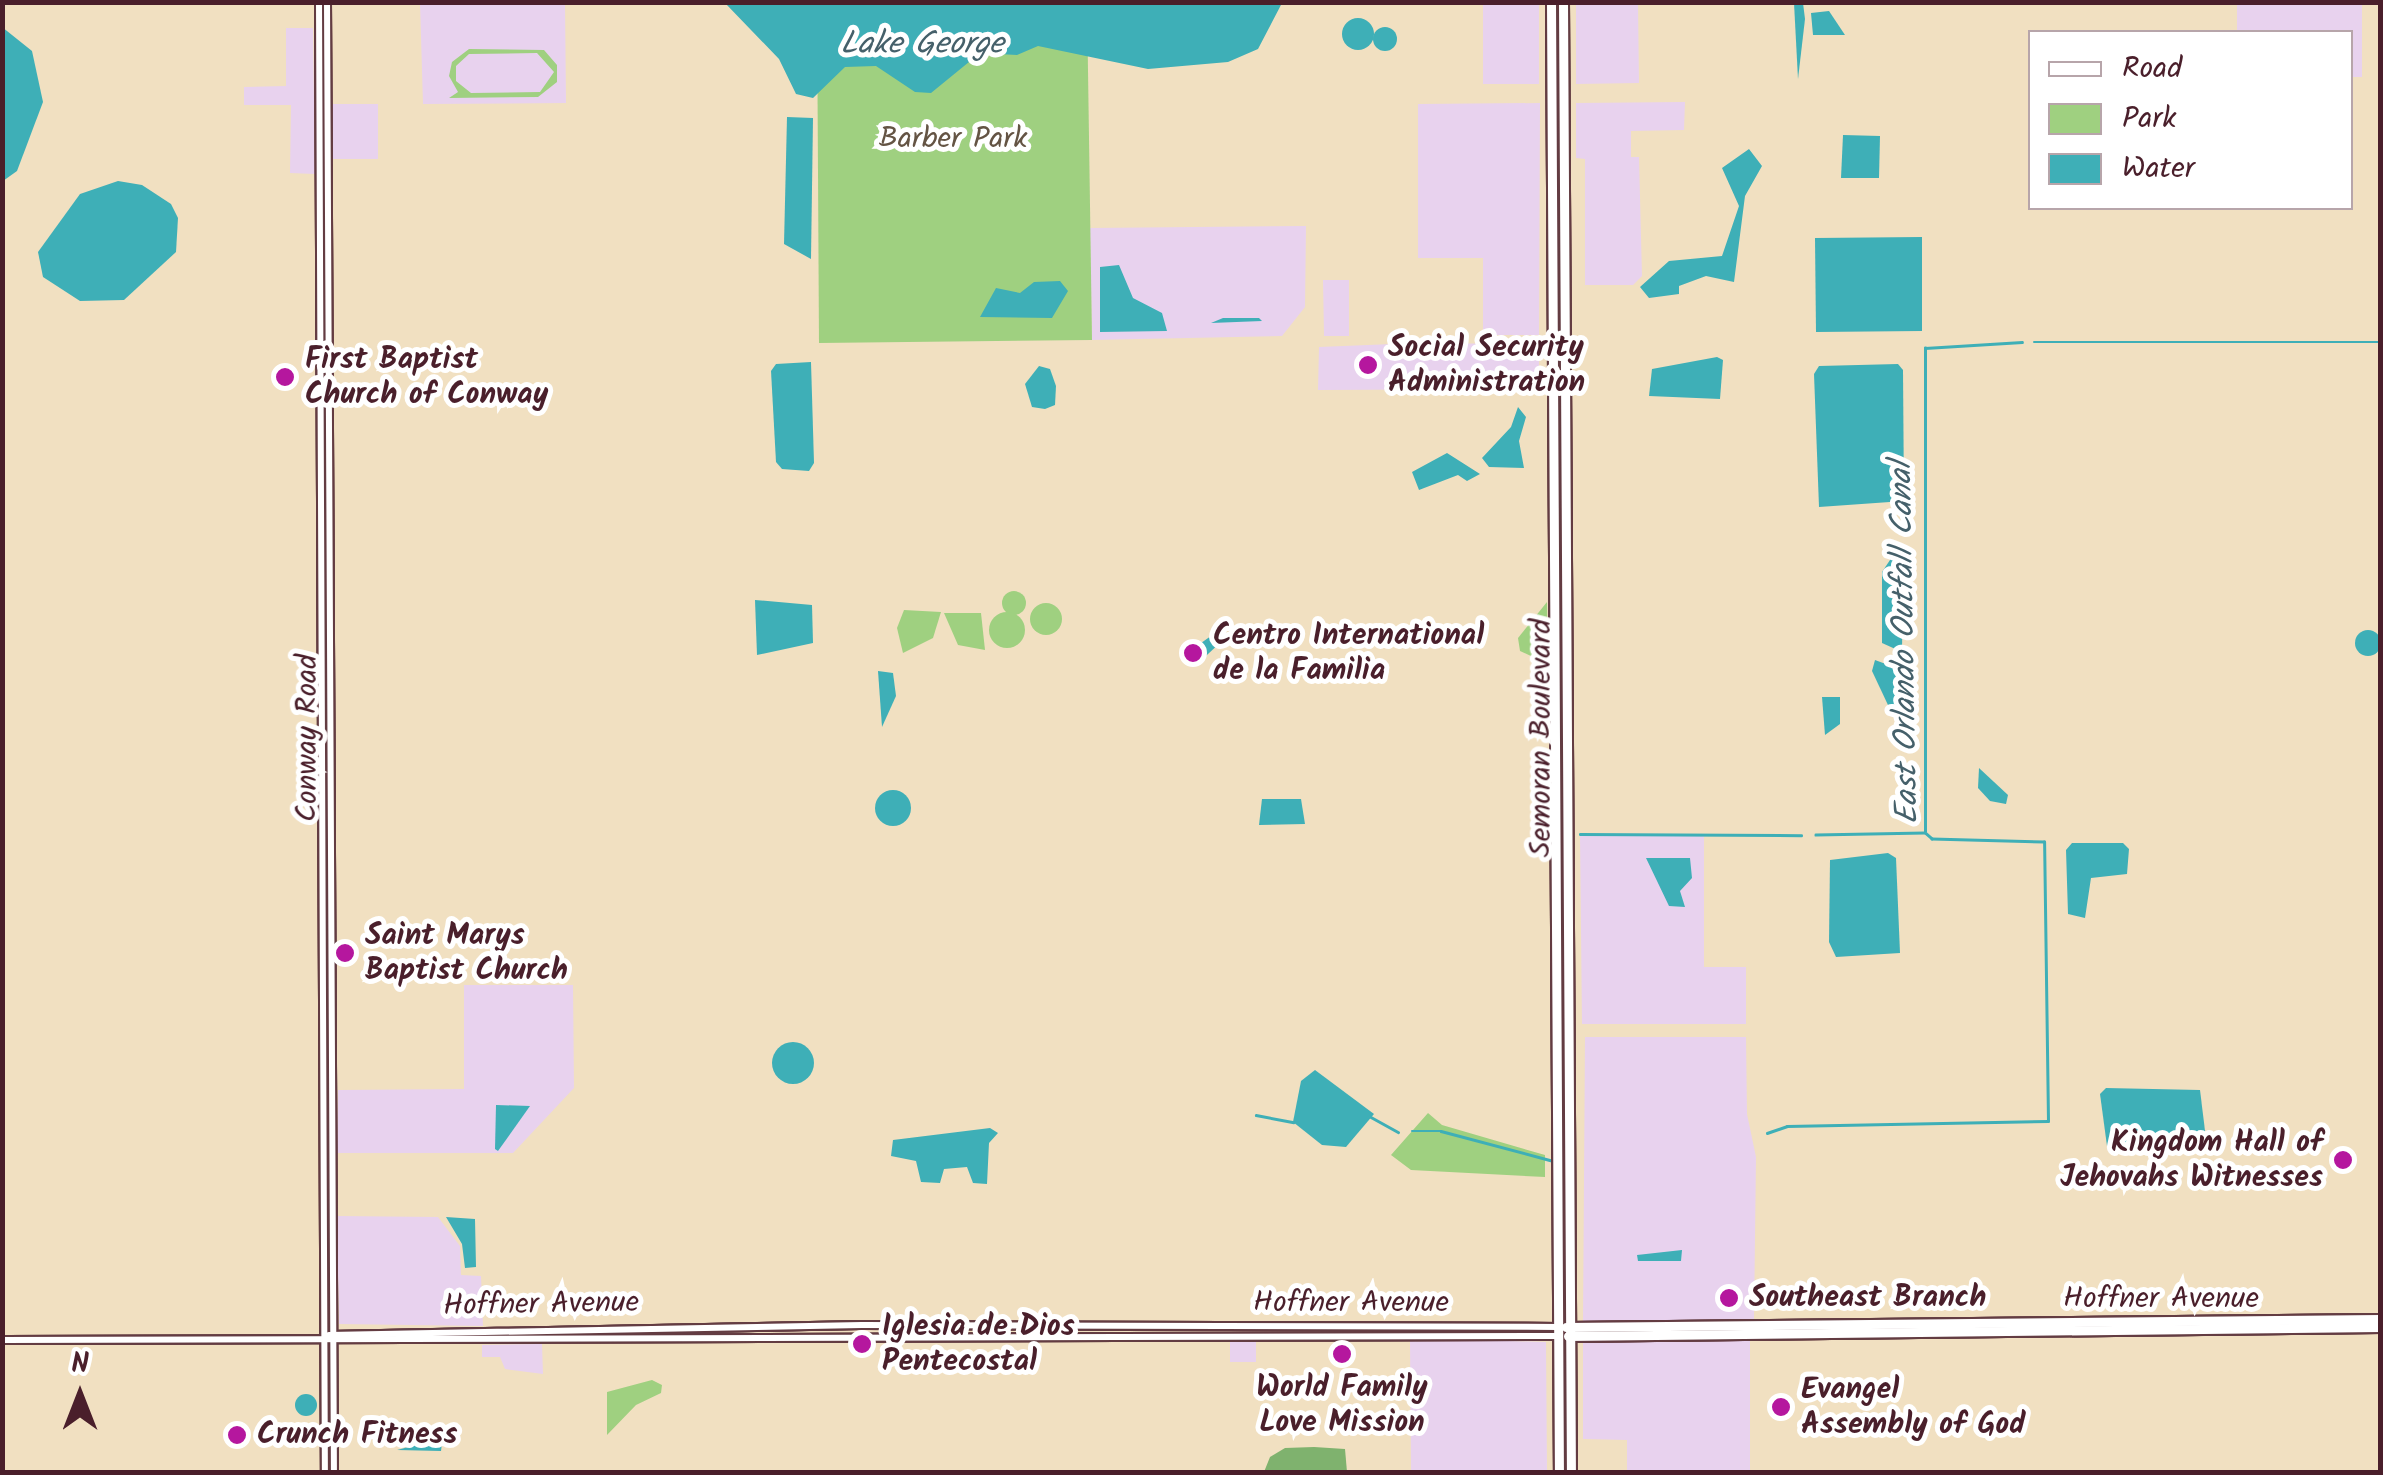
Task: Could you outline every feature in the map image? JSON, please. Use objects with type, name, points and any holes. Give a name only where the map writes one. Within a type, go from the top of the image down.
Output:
[{"type":"main road","name":"Conway Road","points":[[322,2],[327,24],[330,626],[325,1472]]},
{"type":"main road","name":"Conway Road","points":[[322,2],[319,138],[323,1182],[328,1222]]},
{"type":"main road","name":"Semoran Boulevard","points":[[1551,2],[1558,1472]]},
{"type":"main road","name":"Semoran Boulevard","points":[[1563,2],[1572,1472]]},
{"type":"main road","points":[[319,102],[327,126]]},
{"type":"main road","points":[[319,138],[328,162]]},
{"type":"main road","points":[[1552,457],[1565,484]]},
{"type":"main road","points":[[320,466],[329,488]]},
{"type":"main road","points":[[1552,484],[1566,514]]},
{"type":"main road","points":[[320,545],[329,566]]},
{"type":"main road","points":[[321,598],[330,626]]},
{"type":"main road","points":[[321,635],[330,666]]},
{"type":"main road","points":[[1555,842],[1568,867]]},
{"type":"main road","points":[[1555,869],[1568,895]]},
{"type":"main road","points":[[1557,1158],[1570,1182]]},
{"type":"main road","points":[[328,1222],[332,1255],[334,1472]]},
{"type":"main road","name":"Hoffner Avenue","points":[[332,1333],[679,1336],[784,1326],[1121,1338],[1558,1332],[1934,1334],[2091,1332],[2145,1324],[2380,1319]]},
{"type":"main road","points":[[1934,1334],[1980,1325]]},
{"type":"main road","name":"Hoffner Avenue","points":[[1571,1332],[1980,1325],[2380,1327]]},
{"type":"main road","points":[[1990,1333],[2037,1325]]},
{"type":"main road","name":"Hoffner Avenue","points":[[2,1340],[324,1338],[332,1342],[497,1338],[572,1328],[1368,1328],[1558,1332]]},
{"type":"main road","points":[[1312,1336],[1368,1328]]},
{"type":"main road","points":[[1026,1337],[1073,1329]]},
{"type":"main road","points":[[1121,1338],[1162,1329]]},
{"type":"main road","points":[[324,1338],[332,1333]]},
{"type":"main road","points":[[324,1423],[333,1436]]},
{"type":"main road","points":[[1558,1450],[1572,1472]]},
{"type":"shaded area","points":[[420,3],[565,3],[566,103],[423,104]]},
{"type":"shaded area","points":[[1483,3],[1539,3],[1539,84],[1483,84]]},
{"type":"shaded area","points":[[1576,3],[1638,3],[1639,83],[1576,84]]},
{"type":"shaded area","points":[[2237,3],[2362,3],[2362,77],[2353,77],[2353,30],[2237,30]]},
{"type":"shaded area","points":[[286,28],[313,28],[315,174],[290,173],[291,105],[244,105],[244,87],[286,86]]},
{"type":"shaded area","points":[[1685,102],[1684,130],[1631,131],[1631,157],[1639,157],[1642,276],[1633,285],[1585,285],[1585,159],[1576,158],[1576,103]]},
{"type":"shaded area","points":[[1540,103],[1539,335],[1483,335],[1483,258],[1418,258],[1418,104]]},
{"type":"shaded area","points":[[332,104],[378,104],[378,159],[332,159]]},
{"type":"shaded area","points":[[1306,226],[1305,307],[1282,336],[1092,340],[1090,228]]},
{"type":"shaded area","points":[[1323,280],[1349,280],[1349,336],[1324,336]]},
{"type":"shaded area","points":[[1539,344],[1539,389],[1318,390],[1319,347]]},
{"type":"shaded area","points":[[1704,835],[1704,967],[1746,967],[1746,1024],[1582,1024],[1580,836]]},
{"type":"shaded area","points":[[464,985],[573,985],[574,1088],[513,1153],[337,1153],[338,1090],[464,1089]]},
{"type":"shaded area","points":[[1585,1037],[1746,1037],[1747,1114],[1756,1157],[1754,1320],[1583,1322]]},
{"type":"shaded area","points":[[337,1216],[438,1217],[460,1246],[461,1275],[481,1276],[483,1326],[339,1324]]},
{"type":"shaded area","points":[[1256,1338],[1256,1362],[1230,1362],[1230,1339]]},
{"type":"shaded area","points":[[1410,1338],[1546,1342],[1547,1472],[1411,1472]]},
{"type":"shaded area","points":[[1583,1341],[1750,1341],[1750,1472],[1627,1472],[1627,1440],[1583,1439]]},
{"type":"shaded area","points":[[542,1344],[543,1374],[505,1369],[500,1357],[482,1357],[482,1345]]},
{"type":"green space","name":"Barber Park","points":[[817,3],[1087,3],[1092,340],[819,343]]},
{"type":"green space","points":[[469,49],[544,50],[557,65],[557,82],[538,97],[449,98],[458,92],[449,76],[452,62]],"holes":[[[537,53],[554,72],[540,92],[471,93],[456,81],[456,66],[469,54]]]},
{"type":"green space","points":[[1014,591],[1026,603],[1014,615],[1002,603]]},
{"type":"green space","points":[[1547,602],[1548,664],[1520,651],[1518,638]]},
{"type":"green space","points":[[1046,603],[1057,608],[1062,619],[1057,630],[1046,635],[1035,630],[1030,619],[1035,608]]},
{"type":"green space","points":[[904,610],[941,612],[933,638],[903,653],[897,628]]},
{"type":"green space","points":[[1007,612],[1020,617],[1025,630],[1020,643],[1007,648],[994,643],[989,630],[994,617]]},
{"type":"green space","points":[[944,613],[981,613],[985,650],[958,645]]},
{"type":"green space","points":[[1428,1113],[1442,1125],[1545,1155],[1545,1177],[1411,1170],[1391,1155]]},
{"type":"green space","points":[[652,1380],[662,1385],[661,1393],[636,1405],[607,1435],[607,1392]]},
{"type":"green space","points":[[1285,1448],[1345,1449],[1347,1472],[1264,1472],[1270,1457]]},
{"type":"water","name":"Lake George","points":[[725,3],[1282,3],[1258,49],[1228,62],[1148,69],[1038,46],[1017,55],[980,53],[931,93],[915,92],[876,66],[845,67],[813,98],[796,94],[779,59]]},
{"type":"water","points":[[1794,3],[1803,3],[1805,19],[1798,79]]},
{"type":"water","points":[[1829,11],[1845,35],[1813,35],[1811,13]]},
{"type":"water","points":[[1358,18],[1370,22],[1374,34],[1370,46],[1358,50],[1346,46],[1342,34],[1346,22]]},
{"type":"water","points":[[2,27],[32,51],[43,102],[17,171],[3,181]]},
{"type":"water","points":[[1385,27],[1397,39],[1385,51],[1373,39]]},
{"type":"water","points":[[787,117],[813,118],[811,259],[784,244]]},
{"type":"water","points":[[1843,135],[1880,136],[1879,178],[1841,178]]},
{"type":"water","points":[[1749,149],[1762,166],[1745,196],[1734,282],[1706,276],[1679,286],[1679,294],[1649,298],[1640,287],[1669,261],[1722,256],[1739,206],[1722,168]]},
{"type":"water","points":[[118,181],[142,185],[171,204],[178,218],[176,252],[124,300],[80,301],[43,277],[38,252],[80,194]]},
{"type":"water","points":[[1922,237],[1922,331],[1816,332],[1815,238]]},
{"type":"water","points":[[1119,265],[1133,298],[1162,313],[1167,331],[1100,332],[1100,267]]},
{"type":"water","points":[[1060,281],[1068,291],[1052,318],[980,317],[996,288],[1020,293],[1034,282]]},
{"type":"water","points":[[1223,318],[1259,318],[1262,321],[1211,323]]},
{"type":"water","points":[[1717,357],[1723,360],[1720,399],[1649,396],[1652,369]]},
{"type":"water","points":[[811,362],[814,463],[809,471],[782,469],[776,462],[771,371],[776,364]]},
{"type":"water","points":[[1898,364],[1903,370],[1904,501],[1819,507],[1814,374],[1819,366]]},
{"type":"water","points":[[1039,366],[1050,369],[1056,386],[1055,405],[1045,409],[1032,407],[1025,384]]},
{"type":"water","points":[[1518,407],[1526,417],[1519,441],[1524,468],[1489,467],[1482,458],[1511,427]]},
{"type":"water","points":[[1447,453],[1480,474],[1467,481],[1458,475],[1419,490],[1412,472]]},
{"type":"water","points":[[1894,554],[1903,556],[1902,652],[1882,643],[1882,572]]},
{"type":"water","points":[[755,600],[812,605],[813,643],[757,655]]},
{"type":"water","points":[[2368,630],[2377,634],[2381,643],[2377,652],[2368,656],[2359,652],[2355,643],[2359,634]]},
{"type":"water","points":[[1218,631],[1225,633],[1221,642],[1195,666],[1194,648]]},
{"type":"water","points":[[1875,660],[1902,670],[1897,706],[1888,705],[1872,671]]},
{"type":"water","points":[[878,671],[893,673],[896,696],[882,727]]},
{"type":"water","points":[[1822,697],[1840,697],[1840,724],[1825,735]]},
{"type":"water","points":[[1979,768],[2008,795],[2006,804],[1990,801],[1978,788]]},
{"type":"water","points":[[893,790],[905,796],[911,808],[905,820],[893,826],[881,820],[875,808],[881,796]]},
{"type":"water","points":[[1262,799],[1301,799],[1305,824],[1259,825]]},
{"type":"water","points":[[2072,843],[2123,843],[2129,849],[2127,874],[2091,878],[2085,918],[2068,914],[2066,850]]},
{"type":"water","points":[[1888,853],[1896,858],[1900,953],[1836,957],[1829,942],[1830,860]]},
{"type":"water","points":[[1646,858],[1690,858],[1692,878],[1680,891],[1685,907],[1669,906]]},
{"type":"water","points":[[793,1042],[808,1048],[814,1063],[808,1078],[793,1084],[778,1078],[772,1063],[778,1048]]},
{"type":"water","points":[[1315,1070],[1374,1114],[1346,1147],[1322,1145],[1293,1122],[1301,1081]]},
{"type":"water","points":[[2106,1088],[2200,1090],[2206,1139],[2199,1147],[2107,1146],[2100,1094]]},
{"type":"water","points":[[496,1105],[530,1106],[498,1151],[495,1149]]},
{"type":"water","points":[[990,1128],[998,1133],[989,1143],[987,1184],[973,1183],[967,1167],[944,1169],[940,1183],[921,1182],[916,1161],[891,1156],[893,1140]]},
{"type":"water","points":[[446,1217],[475,1219],[476,1267],[465,1268],[462,1244]]},
{"type":"water","points":[[1682,1250],[1681,1261],[1638,1261],[1637,1255]]},
{"type":"water","points":[[302,1394],[310,1394],[317,1405],[310,1416],[302,1416],[295,1409],[295,1401]]},
{"type":"water","points":[[422,1435],[443,1436],[441,1451],[397,1450],[416,1445]]},
{"type":"waterway","name":"East Orlando Outfall Canal","points":[[1925,831],[1925,348],[2022,342]]},
{"type":"waterway","name":"East Orlando Outfall Canal","points":[[2034,342],[2380,342]]},
{"type":"waterway","name":"East Orlando Outfall Canal","points":[[1767,1133],[1787,1126],[2048,1121],[2044,842],[1932,839],[1925,833],[1816,835]]},
{"type":"waterway","points":[[1580,834],[1801,835]]},
{"type":"waterway","name":"East Orlando Outfall Canal","points":[[1256,1115],[1293,1122]]},
{"type":"waterway","name":"East Orlando Outfall Canal","points":[[1371,1117],[1398,1132]]},
{"type":"waterway","name":"East Orlando Outfall Canal","points":[[1412,1131],[1441,1131],[1550,1160]]},
{"type":"place","name":"Social Security Administration","points":[[1368,365]]},
{"type":"place","name":"First Baptist Church of Conway","points":[[285,377]]},
{"type":"place","name":"Centro International de la Familia","points":[[1193,653]]},
{"type":"place","name":"Saint Marys Baptist Church","points":[[345,953]]},
{"type":"place","name":"Kingdom Hall of Jehovahs Witnesses","points":[[2343,1160]]},
{"type":"place","name":"Southeast Branch","points":[[1729,1298]]},
{"type":"place","name":"Iglesia de Dios Pentecostal","points":[[862,1344]]},
{"type":"place","name":"World Family Love Mission","points":[[1342,1354]]},
{"type":"place","name":"Evangel Assembly of God","points":[[1781,1407]]},
{"type":"place","name":"Crunch Fitness","points":[[237,1435]]}]
